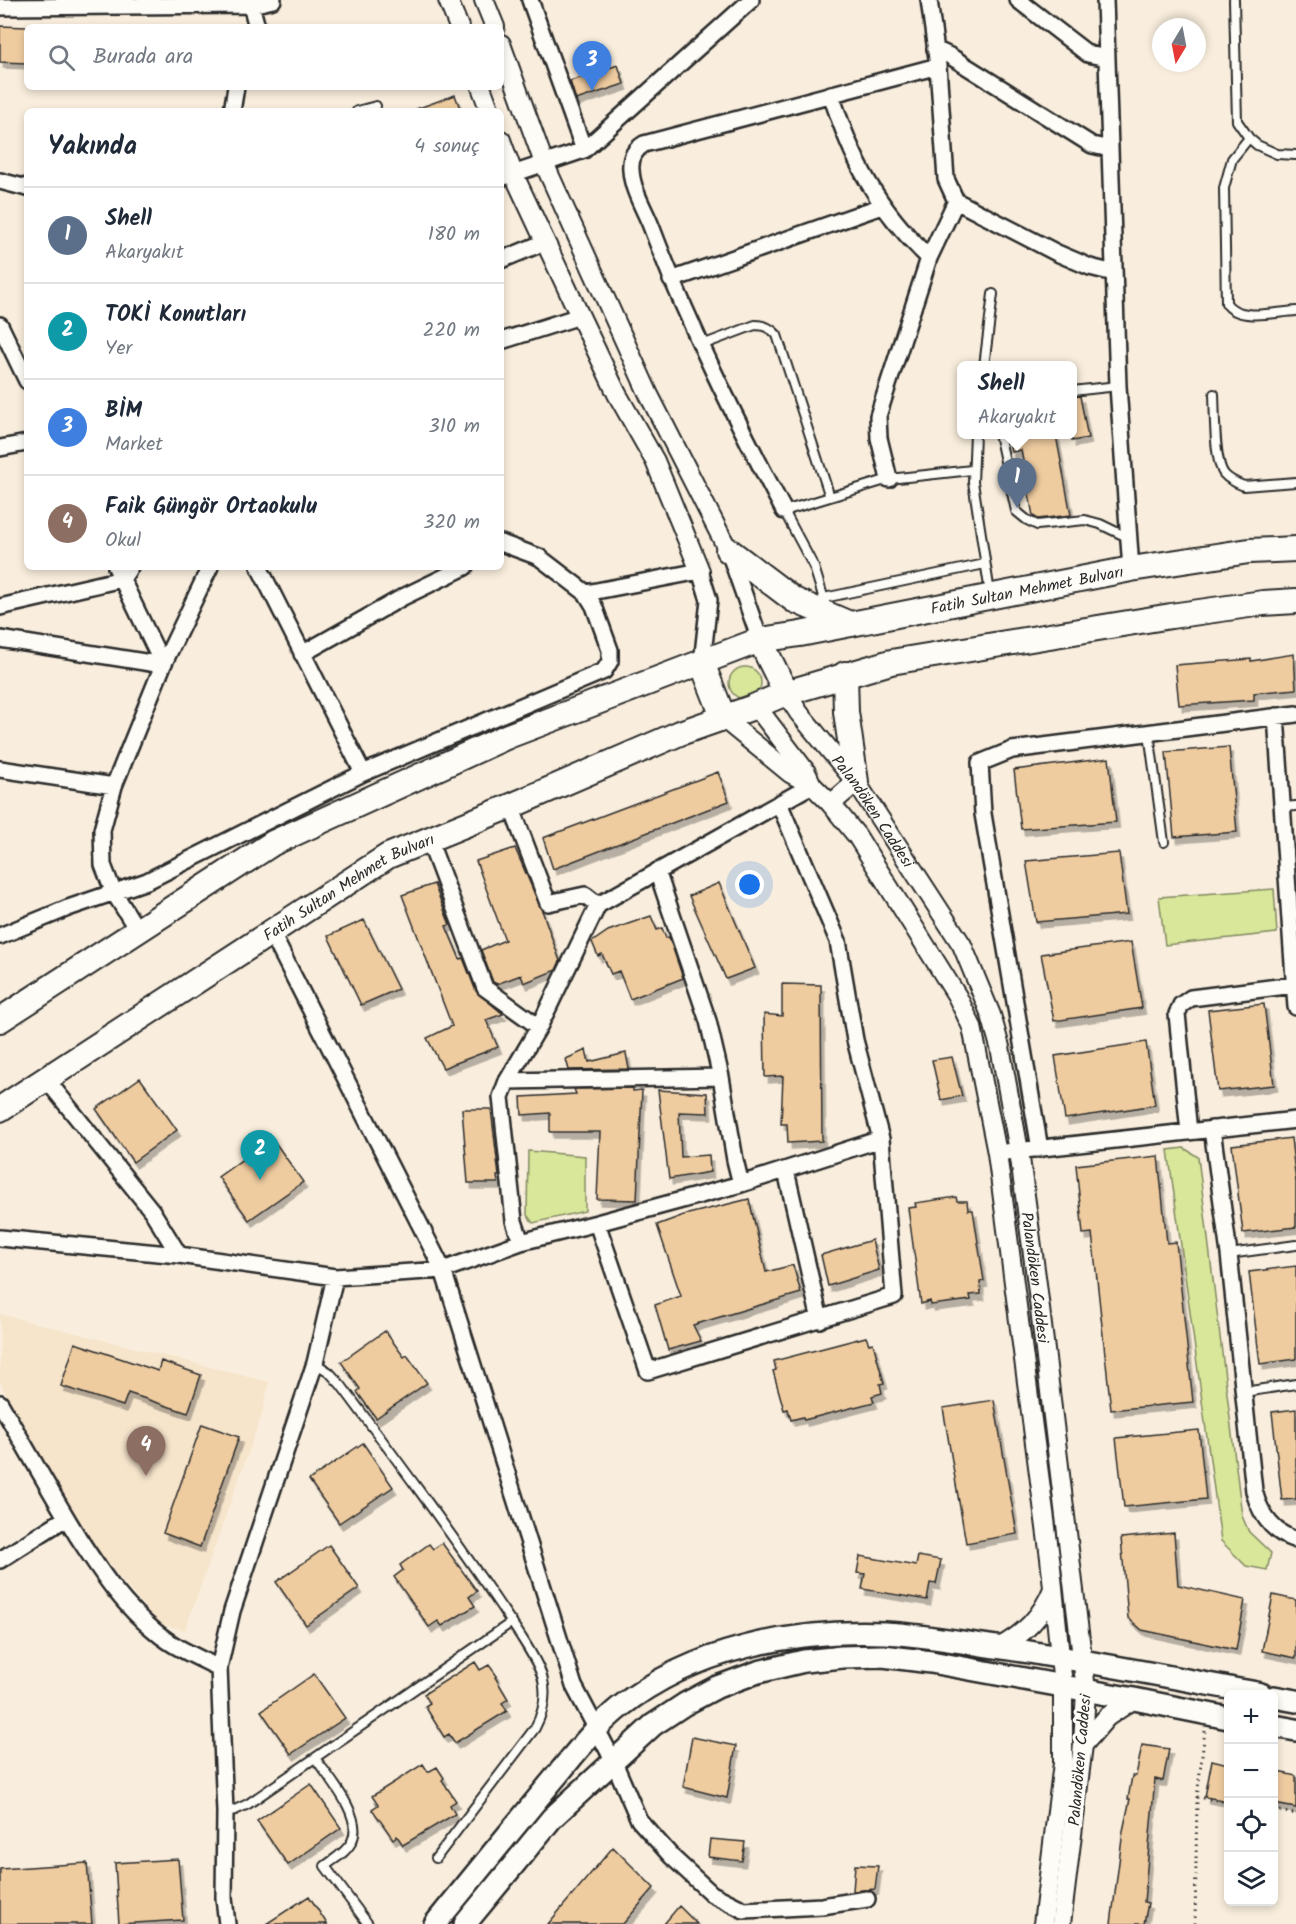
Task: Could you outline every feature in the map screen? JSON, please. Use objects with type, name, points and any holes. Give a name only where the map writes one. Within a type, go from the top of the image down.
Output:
[{"type":"highway","name":"Fatih Sultan Mehmet Bulvarı","points":[[702,663],[834,612],[990,595],[1131,569],[1249,551],[1296,549]]},
{"type":"highway","points":[[728,550],[794,600],[834,612]]},
{"type":"highway","points":[[760,640],[786,693],[891,662],[1159,617],[1263,603],[1296,601]]},
{"type":"highway","points":[[0,1020],[273,843],[508,736],[702,663],[724,719]]},
{"type":"highway","points":[[845,674],[846,712],[856,782]]},
{"type":"highway","name":"Fatih Sultan Mehmet Bulvarı","points":[[0,1108],[388,856],[680,733],[724,719],[786,693]]},
{"type":"main road","points":[[435,1924],[597,1728],[622,1706],[690,1665],[756,1645],[820,1634],[863,1633],[920,1636],[1060,1657],[1234,1690]]},
{"type":"main road","points":[[465,1924],[552,1818],[653,1725],[685,1704],[717,1688],[758,1672],[804,1661],[883,1656],[931,1662],[1224,1717]]},
{"type":"main road","points":[[1278,1698],[1296,1701]]},
{"type":"main road","points":[[1278,1727],[1296,1730]]},
{"type":"street","points":[[0,7],[251,5],[273,0]]},
{"type":"street","points":[[448,0],[458,24]]},
{"type":"street","points":[[484,0],[494,24]]},
{"type":"street","points":[[530,0],[584,150]]},
{"type":"street","points":[[507,175],[584,150],[736,5],[751,0]]},
{"type":"street","points":[[929,0],[938,66],[946,179],[956,201],[1057,253],[1090,267],[1114,273]]},
{"type":"street","points":[[1018,0],[1088,54],[1107,58]]},
{"type":"street","points":[[1105,0],[1118,386],[1131,569]]},
{"type":"street","points":[[251,5],[256,24]]},
{"type":"street","points":[[934,49],[950,56],[1092,145],[1110,149]]},
{"type":"street","points":[[504,52],[544,163],[649,395],[728,550],[760,640]]},
{"type":"street","points":[[784,511],[746,439],[671,280],[650,222],[634,188],[631,168],[634,154],[644,144],[938,66]]},
{"type":"street","points":[[232,108],[236,90]]},
{"type":"street","points":[[482,90],[489,108]]},
{"type":"street","points":[[831,93],[840,122],[857,162],[882,206],[903,233],[928,258]]},
{"type":"street","points":[[504,158],[507,175],[545,242],[617,394],[655,461],[700,571],[709,600],[702,663]]},
{"type":"street","points":[[0,181],[24,187]]},
{"type":"street","points":[[889,479],[879,438],[878,416],[928,258],[956,201]]},
{"type":"street","points":[[671,280],[882,206]]},
{"type":"street","points":[[504,259],[545,242]]},
{"type":"street","points":[[504,340],[580,316]]},
{"type":"street","points":[[0,325],[24,375]]},
{"type":"street","points":[[0,448],[24,444]]},
{"type":"street","points":[[0,936],[113,891],[147,881],[363,773],[604,671],[610,662],[610,650],[594,606],[586,593],[539,557],[504,546]]},
{"type":"street","points":[[138,931],[113,891],[103,865],[102,830],[114,786],[163,665],[209,570]]},
{"type":"street","points":[[260,570],[363,773]]},
{"type":"street","points":[[302,654],[403,597],[459,570]]},
{"type":"street","points":[[0,607],[123,571],[163,665]]},
{"type":"street","points":[[586,593],[700,571]]},
{"type":"street","points":[[0,639],[163,665]]},
{"type":"street","name":"Palandöken Caddesi","points":[[786,693],[799,713],[856,782],[962,945],[991,1015],[1000,1047],[1019,1150],[1037,1284],[1086,1690],[1083,1745],[1061,1924]]},
{"type":"street","name":"Palandöken Caddesi","points":[[756,706],[806,772],[812,785]]},
{"type":"street","points":[[1041,1149],[983,814],[980,763],[1012,750],[1296,714]]},
{"type":"street","points":[[1276,717],[1289,807],[1296,1007]]},
{"type":"street","name":"Palandöken Caddesi","points":[[724,719],[790,773],[812,785],[857,836],[965,1011],[972,1028],[997,1153],[1053,1589],[1063,1686],[1065,1742],[1042,1924]]},
{"type":"street","points":[[0,769],[114,786]]},
{"type":"street","points":[[831,804],[856,782]]},
{"type":"street","points":[[521,1242],[514,1221],[501,1097],[507,1081],[539,1027],[598,905],[812,785]]},
{"type":"street","points":[[597,1223],[648,1371],[894,1296],[882,1139],[855,1040],[838,941],[779,803]]},
{"type":"street","points":[[511,806],[548,903],[585,895],[598,905]]},
{"type":"street","points":[[429,840],[485,988],[539,1027]]},
{"type":"street","points":[[657,871],[708,1021],[741,1184]]},
{"type":"street","points":[[271,932],[443,1270],[574,1686],[613,1760],[639,1820],[672,1857],[712,1894],[744,1910],[822,1906],[867,1899]]},
{"type":"street","points":[[1189,1132],[1177,1014],[1181,1005],[1191,998],[1294,986]]},
{"type":"street","points":[[507,1081],[720,1077]]},
{"type":"street","points":[[46,1079],[152,1211],[179,1255]]},
{"type":"street","points":[[997,1153],[1296,1119]]},
{"type":"street","points":[[1212,1129],[1229,1254],[1254,1491],[1257,1504],[1266,1518],[1280,1534],[1296,1540]]},
{"type":"street","points":[[0,1238],[179,1255],[335,1277],[443,1270],[521,1242],[741,1184],[882,1139]]},
{"type":"street","points":[[786,1171],[820,1320]]},
{"type":"street","points":[[227,1924],[224,1898],[225,1812],[219,1668],[232,1611],[315,1364],[335,1277]]},
{"type":"street","points":[[0,1403],[66,1518],[109,1585],[128,1607],[156,1632],[180,1650],[219,1668]]},
{"type":"street","points":[[0,1560],[66,1518]]},
{"type":"street","points":[[998,1648],[1010,1642],[1030,1626],[1044,1608],[1053,1589]]},
{"type":"street","points":[[1083,1745],[1107,1717],[1134,1699]]},
{"type":"lane","points":[[1234,0],[1237,121],[1249,138],[1267,150],[1277,154],[1296,155]]},
{"type":"lane","points":[[368,108],[376,106]]},
{"type":"lane","points":[[1249,138],[1232,159],[1224,188],[1226,303],[1232,310],[1242,315],[1296,311]]},
{"type":"lane","points":[[985,361],[993,294]]},
{"type":"lane","points":[[702,345],[755,325],[762,325],[777,335],[830,497]]},
{"type":"lane","points":[[1077,391],[1118,386]]},
{"type":"lane","points":[[1214,394],[1218,461],[1224,474],[1244,486],[1296,482]]},
{"type":"lane","points":[[975,439],[972,470],[990,595]]},
{"type":"lane","points":[[1000,439],[1016,511],[1027,520],[1037,525],[1085,520],[1100,524],[1129,538]]},
{"type":"lane","points":[[972,470],[889,479],[784,511],[809,557],[834,612],[984,564]]},
{"type":"lane","points":[[1149,733],[1164,842]]},
{"type":"lane","points":[[1229,1254],[1296,1245]]},
{"type":"lane","points":[[315,1364],[329,1372],[341,1385],[460,1546],[541,1671],[545,1690],[543,1710],[535,1728],[436,1858]]},
{"type":"lane","points":[[1244,1392],[1296,1384]]},
{"type":"lane","points":[[225,1812],[242,1808],[512,1623]]},
{"type":"lane","points":[[315,1758],[353,1815],[356,1827],[348,1848],[325,1866],[368,1924]]},
{"type":"path","points":[[1195,1924],[1197,1797],[1207,1714]]},
{"type":"path","points":[[1197,1797],[1224,1801]]},
{"type":"path","points":[[1278,1811],[1296,1814]]},
{"type":"shaded area","points":[[0,1314],[269,1382],[263,1411],[185,1630],[158,1623],[89,1541],[2,1387],[0,1381]]},
{"type":"green space","points":[[745,667],[756,672],[761,683],[756,694],[745,699],[734,694],[729,683],[734,672]]},
{"type":"green space","points":[[1274,889],[1277,933],[1165,945],[1159,897]]},
{"type":"green space","points":[[1184,1148],[1198,1157],[1242,1516],[1249,1532],[1271,1553],[1267,1570],[1246,1566],[1221,1541],[1168,1150]]},
{"type":"green space","points":[[528,1151],[585,1156],[585,1211],[533,1223],[527,1215]]},
{"type":"building","points":[[0,26],[24,27],[24,63],[0,62]]},
{"type":"building","points":[[618,65],[624,84],[576,100],[570,81]]},
{"type":"building","points":[[455,95],[460,108],[419,108]]},
{"type":"building","points":[[1077,396],[1080,396],[1088,438],[1072,441],[1072,439],[1077,439]]},
{"type":"building","points":[[1009,439],[1057,439],[1071,515],[1038,519],[1033,516],[1021,450],[1011,452]]},
{"type":"building","points":[[1294,654],[1296,689],[1254,693],[1254,700],[1179,705],[1175,665],[1251,659],[1251,661]]},
{"type":"building","points":[[1229,747],[1237,832],[1174,837],[1166,752]]},
{"type":"building","points":[[1109,758],[1116,822],[1021,829],[1014,770]]},
{"type":"building","points":[[718,772],[729,801],[553,869],[543,838]]},
{"type":"building","points":[[515,848],[543,913],[560,961],[556,970],[524,983],[521,975],[497,984],[493,982],[481,950],[505,940],[476,861]]},
{"type":"building","points":[[1119,853],[1127,914],[1036,922],[1026,861]]},
{"type":"building","points":[[719,883],[755,968],[726,979],[689,896]]},
{"type":"building","points":[[434,884],[450,925],[446,926],[460,959],[463,958],[476,991],[503,1014],[486,1020],[498,1047],[443,1068],[427,1038],[452,1026],[402,895]]},
{"type":"building","points":[[651,916],[657,930],[662,928],[666,938],[669,937],[683,978],[630,999],[619,971],[611,974],[602,954],[598,956],[592,942],[608,931]]},
{"type":"building","points":[[364,920],[398,989],[361,1005],[328,936]]},
{"type":"building","points":[[1131,942],[1142,1008],[1054,1021],[1041,954]]},
{"type":"building","points":[[782,984],[821,985],[822,1141],[788,1143],[787,1124],[781,1124],[783,1076],[765,1077],[764,1014],[782,1016]]},
{"type":"building","points":[[1264,1004],[1274,1085],[1218,1091],[1208,1010]]},
{"type":"building","points":[[1146,1042],[1155,1105],[1065,1119],[1055,1056]]},
{"type":"building","points":[[586,1050],[589,1062],[626,1053],[629,1069],[569,1070],[566,1059]]},
{"type":"building","points":[[952,1057],[962,1096],[941,1100],[932,1060]]},
{"type":"building","points":[[140,1078],[177,1130],[133,1162],[96,1109]]},
{"type":"building","points":[[633,1088],[633,1091],[642,1090],[637,1200],[597,1199],[600,1132],[550,1132],[550,1113],[522,1115],[521,1097],[576,1094],[574,1089]]},
{"type":"building","points":[[658,1090],[707,1093],[708,1113],[679,1112],[681,1157],[709,1155],[710,1172],[669,1179]]},
{"type":"building","points":[[462,1109],[491,1109],[498,1183],[468,1183]]},
{"type":"building","points":[[272,1138],[303,1182],[249,1220],[218,1177]]},
{"type":"building","points":[[1291,1138],[1296,1183],[1296,1227],[1243,1233],[1232,1145]]},
{"type":"building","points":[[1158,1156],[1167,1243],[1176,1242],[1193,1402],[1111,1410],[1092,1233],[1083,1234],[1076,1165]]},
{"type":"building","points":[[956,1197],[957,1201],[967,1201],[968,1210],[973,1210],[984,1281],[980,1282],[981,1294],[970,1295],[971,1300],[931,1305],[930,1301],[921,1304],[908,1208],[916,1207],[915,1203]]},
{"type":"building","points":[[749,1199],[766,1272],[793,1265],[801,1293],[693,1325],[701,1341],[668,1350],[655,1305],[681,1296],[657,1225],[684,1215]]},
{"type":"building","points":[[872,1240],[879,1270],[828,1286],[821,1255]]},
{"type":"building","points":[[1296,1266],[1296,1359],[1260,1364],[1249,1272]]},
{"type":"building","points":[[385,1331],[404,1357],[407,1355],[427,1383],[376,1418],[357,1392],[360,1389],[341,1362]]},
{"type":"building","points":[[866,1337],[869,1344],[873,1343],[884,1383],[880,1384],[882,1393],[872,1396],[874,1402],[804,1420],[803,1417],[791,1420],[788,1409],[784,1410],[773,1371],[776,1370],[774,1361]]},
{"type":"building","points":[[75,1343],[158,1371],[161,1361],[201,1375],[188,1413],[128,1393],[123,1406],[61,1386]]},
{"type":"building","points":[[994,1400],[1017,1534],[966,1543],[943,1408]]},
{"type":"building","points":[[1296,1409],[1296,1499],[1282,1500],[1272,1412]]},
{"type":"building","points":[[202,1424],[239,1437],[200,1547],[163,1533]]},
{"type":"building","points":[[1199,1430],[1206,1499],[1124,1507],[1116,1438]]},
{"type":"building","points":[[363,1443],[393,1487],[339,1523],[309,1480]]},
{"type":"building","points":[[1174,1533],[1178,1585],[1245,1600],[1236,1650],[1142,1630],[1128,1618],[1121,1538]]},
{"type":"building","points":[[442,1543],[477,1591],[469,1597],[475,1606],[442,1626],[438,1621],[429,1627],[394,1577],[403,1570],[400,1565],[429,1544],[433,1549]]},
{"type":"building","points":[[329,1545],[359,1588],[306,1625],[276,1582]]},
{"type":"building","points":[[860,1556],[916,1566],[918,1556],[941,1560],[936,1584],[930,1583],[927,1600],[862,1589],[865,1574],[857,1573]]},
{"type":"building","points":[[1273,1595],[1296,1600],[1296,1658],[1262,1651]]},
{"type":"building","points":[[475,1662],[480,1670],[489,1665],[497,1676],[495,1677],[508,1699],[502,1703],[507,1711],[455,1743],[449,1734],[444,1737],[425,1706],[430,1703],[424,1694]]},
{"type":"building","points":[[314,1674],[345,1718],[291,1754],[261,1711]]},
{"type":"building","points":[[692,1737],[736,1746],[727,1798],[683,1787]]},
{"type":"building","points":[[1142,1745],[1169,1749],[1163,1781],[1155,1779],[1144,1902],[1148,1903],[1144,1924],[1111,1924],[1123,1831],[1130,1799],[1128,1799],[1132,1776],[1136,1776]]},
{"type":"building","points":[[1212,1760],[1224,1763],[1224,1800],[1205,1797]]},
{"type":"building","points":[[423,1764],[428,1772],[437,1767],[444,1778],[442,1780],[456,1801],[450,1805],[455,1814],[403,1845],[397,1836],[393,1839],[372,1809],[378,1805],[372,1796]]},
{"type":"building","points":[[1278,1772],[1296,1776],[1296,1808],[1278,1805]]},
{"type":"building","points":[[311,1784],[341,1828],[288,1865],[257,1821]]},
{"type":"building","points":[[710,1839],[745,1842],[742,1861],[708,1857]]},
{"type":"building","points":[[613,1847],[654,1888],[623,1924],[548,1924]]},
{"type":"building","points":[[178,1859],[183,1920],[119,1924],[115,1863]]},
{"type":"building","points":[[87,1863],[92,1924],[0,1924],[0,1869]]},
{"type":"building","points":[[855,1865],[878,1866],[875,1889],[853,1891]]},
{"type":"building","points":[[309,1896],[327,1924],[266,1924]]},
{"type":"building","points":[[679,1906],[697,1924],[664,1924]]},
{"type":"place","name":"BİM","points":[[592,91]]},
{"type":"place","name":"Shell","points":[[1017,508]]},
{"type":"place","name":"TOKİ Konutları","points":[[260,1180]]},
{"type":"place","name":"Faik Güngör Ortaokulu","points":[[146,1476]]}]
